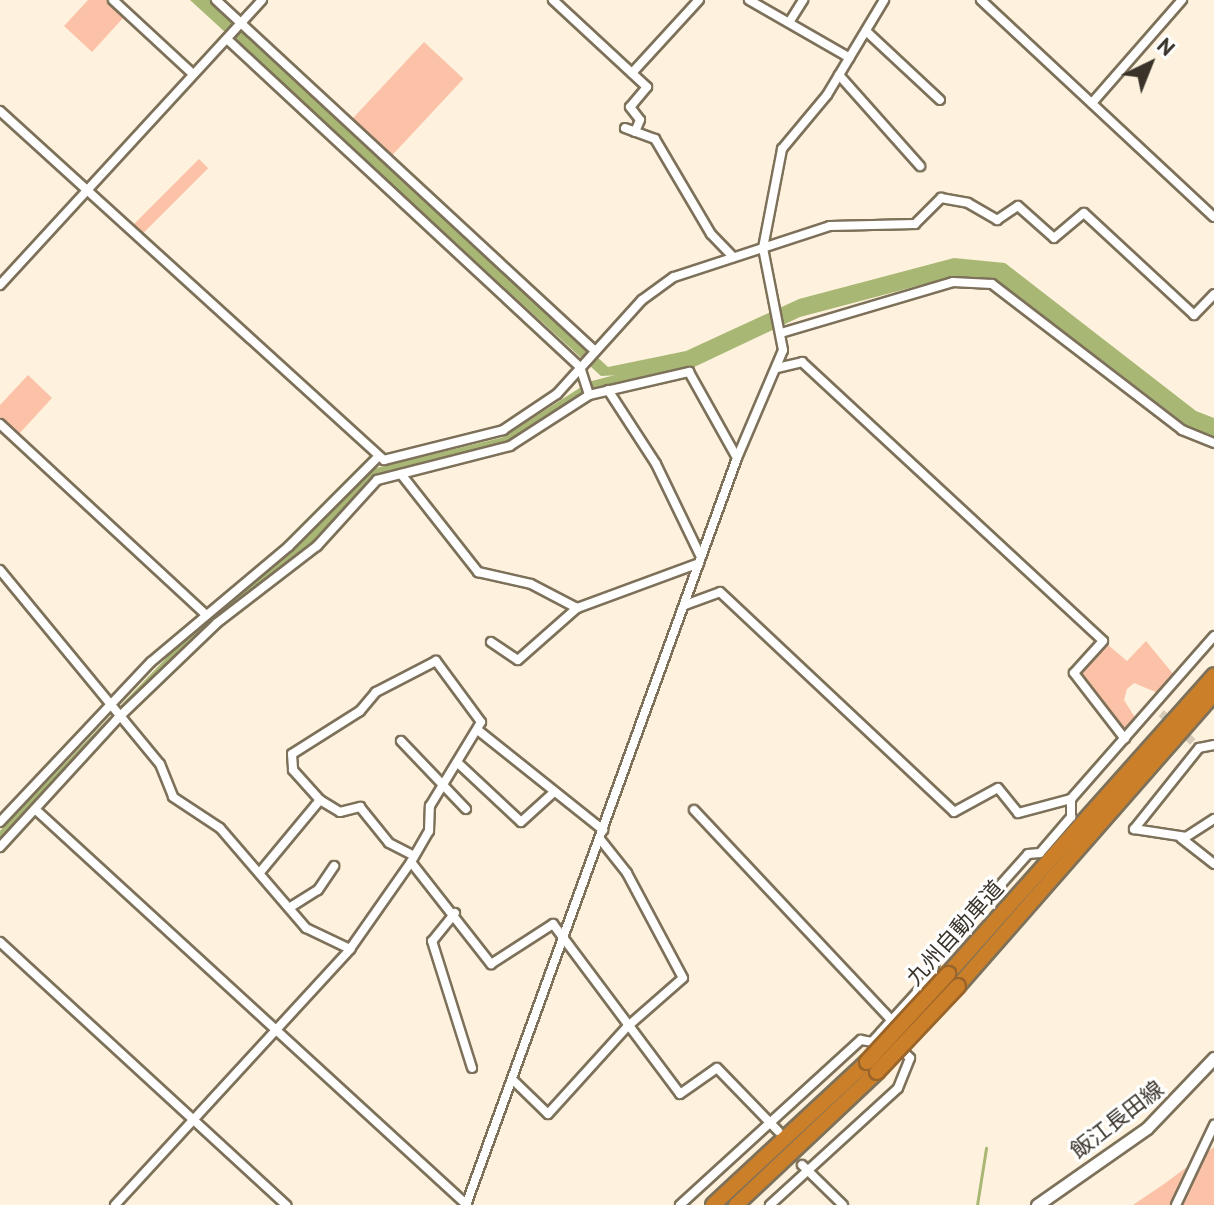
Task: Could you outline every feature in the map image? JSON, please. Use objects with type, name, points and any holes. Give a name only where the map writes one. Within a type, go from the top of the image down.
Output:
[{"type":"highway","name":"九州自動車道","points":[[1092,824],[1214,675]]},
{"type":"highway","name":"九州自動車道","points":[[736,1205],[872,1067],[1214,694]]},
{"type":"highway","name":"九州自動車道","points":[[713,1205],[872,1067]]},
{"type":"main road","name":"飯江長田線","points":[[1037,1205],[1147,1128],[1214,1058]]},
{"type":"street","points":[[113,0],[193,74]]},
{"type":"street","points":[[216,0],[595,351]]},
{"type":"street","points":[[0,285],[262,0]]},
{"type":"street","points":[[553,0],[647,87],[630,107],[640,120],[635,132]]},
{"type":"street","points":[[632,73],[699,0]]},
{"type":"street","points":[[749,0],[850,58]]},
{"type":"street","points":[[790,21],[803,0]]},
{"type":"street","points":[[35,809],[466,1205],[737,458],[777,368],[781,332],[763,248],[782,149],[839,75],[884,0]]},
{"type":"street","points":[[981,0],[1214,217]]},
{"type":"street","points":[[1092,103],[1182,0]]},
{"type":"street","points":[[866,31],[940,100]]},
{"type":"street","points":[[227,39],[580,367],[589,395]]},
{"type":"street","points":[[839,75],[920,166]]},
{"type":"street","points":[[0,111],[376,459]]},
{"type":"street","points":[[625,128],[660,145],[711,234],[733,257]]},
{"type":"street","points":[[0,822],[108,706],[204,613],[289,546],[376,459],[503,430],[557,394],[595,351],[663,284],[733,257],[830,226],[915,224],[949,196],[988,219],[1018,206],[1054,238],[1084,213],[1194,315],[1214,294]]},
{"type":"street","points":[[781,332],[953,282],[992,284],[1182,430],[1214,443]]},
{"type":"street","points":[[777,368],[802,362],[1103,641],[1074,673],[1125,739]]},
{"type":"street","points":[[0,847],[118,718],[217,623],[317,546],[377,480],[510,446],[589,395],[689,372],[737,458]]},
{"type":"street","points":[[608,390],[656,464],[700,560]]},
{"type":"street","points":[[0,424],[204,613]]},
{"type":"street","points":[[401,474],[478,572],[531,584],[577,608]]},
{"type":"street","points":[[491,642],[518,660],[577,608],[700,560]]},
{"type":"street","points":[[0,570],[108,706],[160,764],[173,797],[220,828],[261,871],[306,928],[350,949]]},
{"type":"street","points":[[685,605],[720,592],[954,812],[998,788],[1018,813],[1071,799],[1214,636]]},
{"type":"street","points":[[115,1205],[350,949],[412,859],[444,784],[479,731],[477,715],[448,675],[429,662],[292,754],[293,770],[320,800],[340,812],[360,807],[389,843],[412,859],[494,965],[553,924],[565,935],[627,1027],[680,1094],[717,1068],[776,1127]]},
{"type":"street","points":[[1153,705],[1161,713]]},
{"type":"street","points":[[479,731],[519,757],[553,793],[603,830]]},
{"type":"street","points":[[401,741],[466,809]]},
{"type":"street","points":[[1214,745],[1196,745],[1134,829],[1186,837],[1214,819]]},
{"type":"street","points":[[458,763],[521,822],[553,793]]},
{"type":"street","points":[[680,1205],[776,1127],[861,1040],[872,1042],[932,976],[936,957],[1028,854],[1040,853],[1071,817],[1071,799]]},
{"type":"street","points":[[261,871],[320,800]]},
{"type":"street","points":[[694,810],[891,1020]]},
{"type":"street","points":[[1177,835],[1214,864]]},
{"type":"street","points":[[512,1079],[548,1114],[627,1027],[683,978],[627,873],[600,839]]},
{"type":"street","points":[[289,908],[318,890],[334,866]]},
{"type":"street","points":[[455,913],[432,941],[472,1068]]},
{"type":"street","points":[[0,942],[286,1205]]},
{"type":"street","points":[[770,1205],[805,1169],[898,1088],[910,1058],[881,1032]]},
{"type":"street","points":[[1176,1205],[1214,1125]]},
{"type":"street","points":[[805,1169],[843,1205]]},
{"type":"shaded area","points":[[88,0],[106,0],[124,17],[92,52],[64,26]]},
{"type":"shaded area","points":[[190,0],[213,0],[608,367],[686,351],[799,299],[954,258],[1005,263],[1196,411],[1214,418],[1214,436],[1188,426],[997,280],[955,276],[800,317],[690,369],[624,383],[621,375],[601,376]]},
{"type":"shaded area","points":[[424,42],[463,79],[391,157],[351,120]]},
{"type":"shaded area","points":[[199,159],[208,168],[140,236],[131,227]]},
{"type":"shaded area","points":[[28,375],[52,398],[19,434],[0,417],[0,405]]},
{"type":"shaded area","points":[[1146,641],[1174,675],[1158,693],[1134,683],[1127,689],[1124,700],[1136,719],[1126,732],[1078,675],[1107,644],[1127,661]]},
{"type":"shaded area","points":[[1214,1147],[1214,1205],[1133,1205],[1164,1184]]},
{"type":"waterway","points":[[0,838],[212,618],[304,547],[376,473],[505,442],[592,386],[635,375]]},
{"type":"waterway","points":[[977,1205],[986,1148]]},
{"type":"tunnel","points":[[1161,713],[1193,742]]}]
